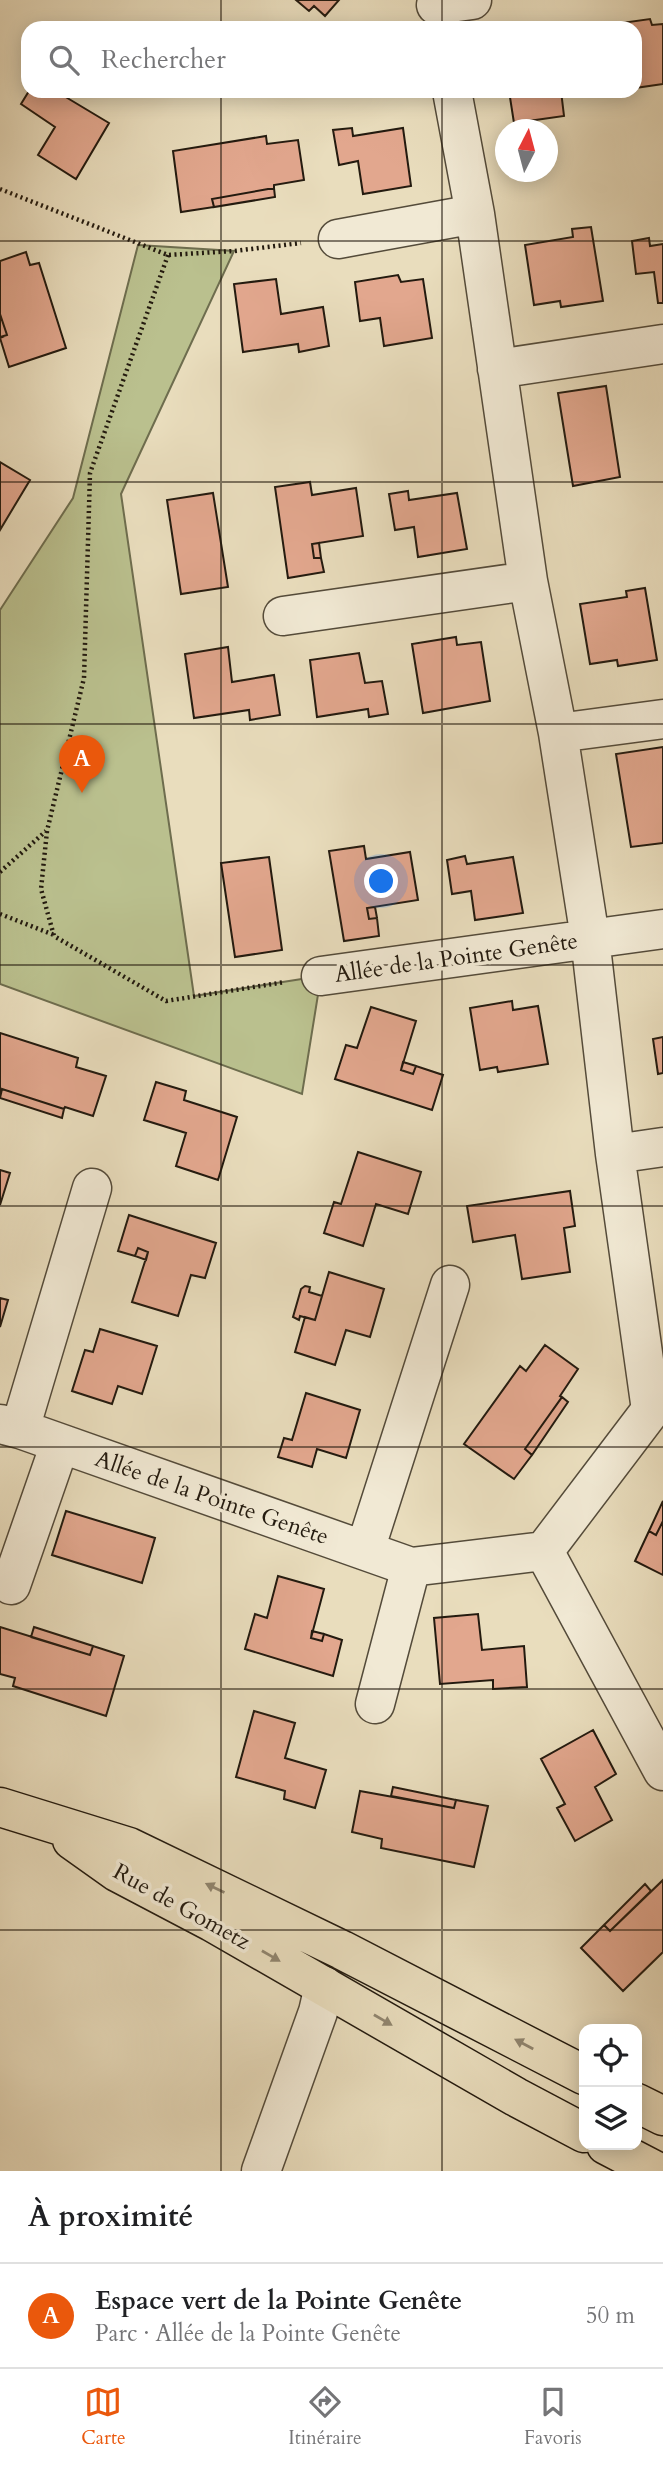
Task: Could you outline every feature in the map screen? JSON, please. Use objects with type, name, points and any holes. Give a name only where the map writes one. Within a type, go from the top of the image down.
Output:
[{"type":"main road","name":"Rue de Gometz","points":[[0,1807],[129,1847],[342,1950],[579,2073]]},
{"type":"main road","name":"Rue de Gometz","points":[[44,1821],[117,1872],[212,1922],[579,2130]]},
{"type":"main road","points":[[324,1986],[342,1950]]},
{"type":"main road","points":[[642,2106],[663,2116]]},
{"type":"main road","points":[[616,2150],[656,2171]]},
{"type":"street","name":"Allée de la Pointe Genête","points":[[92,1188],[10,1427],[411,1567],[544,1551],[657,1412],[615,1154],[590,938],[558,733],[528,581],[475,214],[453,98]]},
{"type":"street","points":[[338,239],[475,214]]},
{"type":"street","points":[[497,369],[663,344]]},
{"type":"street","points":[[283,616],[528,581]]},
{"type":"street","points":[[558,733],[663,719]]},
{"type":"street","name":"Allée de la Pointe Genête","points":[[321,976],[663,929]]},
{"type":"street","points":[[615,1154],[663,1147]]},
{"type":"street","points":[[365,1550],[450,1285]]},
{"type":"street","points":[[11,1585],[60,1444]]},
{"type":"street","points":[[544,1551],[663,1772]]},
{"type":"street","points":[[375,1704],[411,1567]]},
{"type":"street","points":[[261,2171],[318,2012],[324,1986]]},
{"type":"path","points":[[0,189],[168,255],[234,251],[338,239]]},
{"type":"path","points":[[54,936],[41,889],[47,831],[84,678],[90,473],[168,255]]},
{"type":"path","points":[[0,872],[47,831]]},
{"type":"path","points":[[0,914],[54,936],[166,1001],[321,976]]},
{"type":"green space","points":[[138,245],[234,251],[121,494],[194,996],[321,976],[302,1094],[0,984],[0,610],[73,498]]},
{"type":"building","points":[[296,0],[339,0],[325,16],[314,6],[309,11]]},
{"type":"building","points":[[650,19],[652,25],[663,24],[663,84],[642,87],[642,21],[636,21]]},
{"type":"building","points":[[25,98],[67,98],[109,123],[76,179],[38,155],[55,127],[21,104]]},
{"type":"building","points":[[510,98],[562,98],[564,116],[513,119]]},
{"type":"building","points":[[352,128],[353,136],[403,128],[411,186],[363,194],[358,161],[339,165],[333,130]]},
{"type":"building","points":[[266,136],[267,144],[298,140],[304,180],[212,199],[214,207],[181,212],[173,151]]},
{"type":"building","points":[[274,188],[275,197],[214,207],[212,199]]},
{"type":"building","points":[[591,227],[603,301],[561,307],[560,301],[534,305],[525,245],[573,237],[572,229]]},
{"type":"building","points":[[649,238],[650,246],[663,244],[663,303],[658,303],[654,272],[636,274],[632,241]]},
{"type":"building","points":[[26,252],[30,265],[39,263],[66,348],[9,367],[0,338],[7,335],[0,314],[0,261]]},
{"type":"building","points":[[398,275],[401,282],[423,279],[432,338],[384,346],[380,318],[360,321],[355,282]]},
{"type":"building","points":[[276,279],[281,314],[323,307],[329,346],[299,352],[298,344],[243,352],[234,284]]},
{"type":"building","points":[[0,314],[7,335],[0,337]]},
{"type":"building","points":[[606,386],[620,477],[573,486],[558,393]]},
{"type":"building","points":[[0,462],[30,480],[0,530]]},
{"type":"building","points":[[310,482],[312,495],[356,488],[363,536],[312,544],[314,558],[321,558],[324,572],[288,578],[275,487]]},
{"type":"building","points":[[408,491],[409,500],[457,493],[467,549],[418,557],[414,527],[395,530],[389,494]]},
{"type":"building","points":[[213,493],[228,587],[181,594],[167,500]]},
{"type":"building","points":[[319,543],[321,558],[314,558],[312,544]]},
{"type":"building","points":[[645,588],[657,660],[618,666],[617,660],[590,664],[580,604],[627,597],[626,591]]},
{"type":"building","points":[[456,637],[457,645],[481,642],[490,701],[423,713],[412,644]]},
{"type":"building","points":[[228,647],[232,682],[274,675],[280,715],[250,720],[249,710],[194,718],[185,654]]},
{"type":"building","points":[[359,653],[365,683],[382,681],[388,714],[369,717],[368,709],[317,717],[310,660]]},
{"type":"building","points":[[663,747],[663,843],[631,847],[616,754]]},
{"type":"building","points":[[364,846],[366,859],[410,852],[418,900],[367,908],[369,919],[377,918],[379,936],[344,941],[329,851]]},
{"type":"building","points":[[465,856],[467,864],[513,857],[523,913],[475,920],[471,891],[452,894],[447,860]]},
{"type":"building","points":[[269,857],[282,950],[235,957],[221,863]]},
{"type":"building","points":[[375,907],[377,918],[369,919],[367,908]]},
{"type":"building","points":[[512,1001],[513,1010],[538,1006],[548,1064],[498,1072],[497,1067],[480,1070],[470,1008]]},
{"type":"building","points":[[371,1007],[416,1021],[401,1070],[413,1074],[416,1066],[443,1075],[432,1110],[335,1079],[346,1045],[357,1048]]},
{"type":"building","points":[[0,1033],[78,1058],[76,1067],[106,1076],[93,1116],[2,1089],[0,1095]]},
{"type":"building","points":[[663,1037],[663,1073],[658,1074],[653,1039]]},
{"type":"building","points":[[403,1062],[416,1066],[413,1074],[401,1070]]},
{"type":"building","points":[[156,1082],[186,1091],[184,1100],[237,1117],[218,1180],[176,1166],[186,1133],[144,1120]]},
{"type":"building","points":[[2,1089],[64,1109],[62,1118],[0,1098]]},
{"type":"building","points":[[358,1152],[421,1172],[408,1214],[376,1204],[363,1246],[324,1233],[334,1202],[341,1204]]},
{"type":"building","points":[[0,1170],[10,1173],[0,1205]]},
{"type":"building","points":[[570,1191],[575,1226],[564,1228],[570,1272],[522,1279],[515,1235],[473,1242],[467,1206]]},
{"type":"building","points":[[129,1215],[216,1243],[205,1278],[191,1275],[178,1316],[132,1302],[148,1252],[138,1248],[135,1256],[118,1251]]},
{"type":"building","points":[[138,1248],[148,1252],[146,1260],[135,1256]]},
{"type":"building","points":[[329,1272],[384,1289],[370,1337],[346,1330],[335,1365],[295,1352],[305,1317],[315,1320]]},
{"type":"building","points":[[310,1287],[309,1292],[322,1296],[315,1320],[300,1316],[299,1320],[293,1317],[301,1289]]},
{"type":"building","points":[[0,1298],[8,1300],[0,1327]]},
{"type":"building","points":[[100,1329],[157,1346],[142,1394],[118,1386],[112,1404],[72,1391],[85,1350],[93,1352]]},
{"type":"building","points":[[545,1345],[578,1369],[560,1396],[562,1397],[525,1449],[532,1455],[514,1479],[464,1444],[520,1366],[526,1371]]},
{"type":"building","points":[[306,1393],[360,1410],[346,1458],[317,1449],[312,1467],[278,1457],[284,1438],[292,1440]]},
{"type":"building","points":[[562,1397],[568,1402],[532,1455],[525,1449]]},
{"type":"building","points":[[663,1501],[663,1521],[656,1535],[649,1531]]},
{"type":"building","points":[[66,1511],[155,1538],[142,1583],[52,1555]]},
{"type":"building","points":[[663,1521],[663,1575],[635,1561],[649,1531],[656,1535]]},
{"type":"building","points":[[278,1576],[324,1589],[311,1638],[322,1641],[324,1634],[342,1640],[333,1676],[245,1649],[255,1614],[267,1618]]},
{"type":"building","points":[[478,1614],[482,1650],[524,1646],[527,1687],[493,1689],[493,1680],[440,1684],[434,1618]]},
{"type":"building","points":[[0,1627],[90,1655],[93,1646],[124,1656],[106,1716],[13,1686],[15,1678],[0,1674]]},
{"type":"building","points":[[34,1627],[93,1646],[90,1655],[31,1637]]},
{"type":"building","points":[[312,1631],[324,1634],[322,1641],[311,1638]]},
{"type":"building","points":[[254,1711],[295,1723],[285,1758],[326,1770],[315,1808],[284,1799],[285,1791],[236,1777]]},
{"type":"building","points":[[593,1730],[616,1774],[595,1787],[612,1820],[575,1841],[557,1808],[565,1804],[541,1759]]},
{"type":"building","points":[[393,1787],[456,1800],[454,1808],[391,1796]]},
{"type":"building","points":[[360,1791],[454,1808],[456,1800],[488,1806],[474,1867],[381,1848],[382,1839],[352,1832]]},
{"type":"building","points":[[663,1880],[663,1952],[623,1991],[581,1948],[604,1925],[610,1931]]},
{"type":"building","points":[[645,1884],[651,1891],[610,1931],[604,1925]]},
{"type":"place","name":"Espace vert de la Pointe Genête","points":[[82,793]]}]
